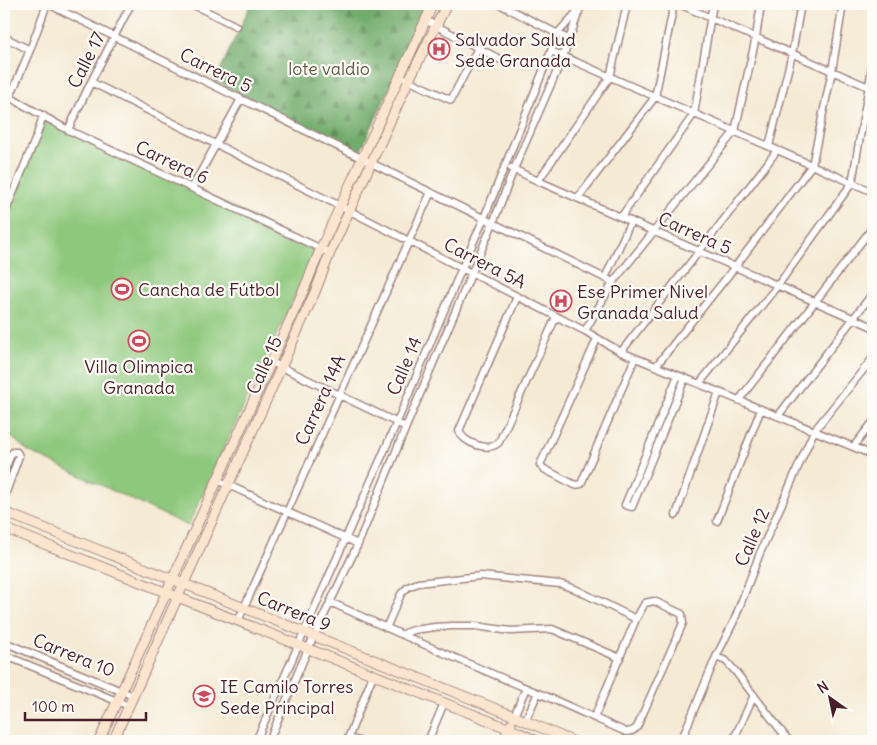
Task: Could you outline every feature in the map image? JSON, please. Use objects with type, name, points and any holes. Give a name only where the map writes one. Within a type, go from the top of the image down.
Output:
[{"type":"street","name":"Carrera 5","points":[[47,4],[613,282]]},
{"type":"street","points":[[7,95],[30,50],[47,4]]},
{"type":"street","name":"Calle 17","points":[[68,130],[132,4]]},
{"type":"street","points":[[192,4],[236,26]]},
{"type":"street","name":"Calle 15","points":[[99,741],[433,4]]},
{"type":"street","name":"Calle 15","points":[[113,741],[282,367],[330,253],[409,80],[447,4]]},
{"type":"street","points":[[500,4],[568,39]]},
{"type":"street","points":[[538,181],[610,77],[627,4]]},
{"type":"street","points":[[578,198],[655,97],[674,4]]},
{"type":"street","points":[[678,4],[871,88]]},
{"type":"street","points":[[622,217],[694,114],[714,4]]},
{"type":"street","points":[[585,331],[613,282],[735,131],[756,37],[761,4]]},
{"type":"street","points":[[769,146],[792,54],[801,4]]},
{"type":"street","points":[[656,366],[735,267],[812,165],[832,71],[843,4]]},
{"type":"street","name":"Calle 14","points":[[256,741],[484,218],[557,34],[582,5]]},
{"type":"street","name":"Calle 14","points":[[269,741],[308,649],[358,544],[471,273],[494,223],[514,169],[563,57],[582,5]]},
{"type":"street","points":[[425,20],[507,63]]},
{"type":"street","points":[[4,37],[30,50]]},
{"type":"street","points":[[399,76],[452,100],[478,48]]},
{"type":"street","points":[[551,51],[873,192]]},
{"type":"street","points":[[699,384],[778,285],[852,183],[871,88],[873,62]]},
{"type":"street","name":"Carrera 5A","points":[[91,82],[462,268],[585,331],[620,352],[873,454]]},
{"type":"street","name":"Carrera 6","points":[[7,95],[68,130],[330,253]]},
{"type":"street","points":[[192,188],[241,99]]},
{"type":"street","points":[[4,215],[37,135],[43,115]]},
{"type":"street","points":[[620,352],[777,150]]},
{"type":"street","name":"Carrera 5","points":[[506,165],[538,181],[873,327]]},
{"type":"street","name":"Carrera 14A","points":[[238,621],[431,192]]},
{"type":"street","points":[[605,278],[631,222]]},
{"type":"street","points":[[739,400],[873,227]]},
{"type":"street","points":[[778,416],[873,293]]},
{"type":"street","points":[[518,297],[459,431],[460,436],[469,441],[485,448],[496,446],[500,442],[556,317]]},
{"type":"street","points":[[597,338],[540,465],[576,486],[582,484],[636,358]]},
{"type":"street","name":"Calle 12","points":[[681,741],[716,657],[734,622],[760,553],[814,431],[873,358]]},
{"type":"street","points":[[271,362],[406,427]]},
{"type":"street","points":[[678,375],[625,505],[632,507],[685,378]]},
{"type":"street","points":[[676,515],[719,392]]},
{"type":"street","points":[[717,521],[761,409]]},
{"type":"street","points":[[854,446],[873,422]]},
{"type":"street","points":[[4,472],[11,454],[17,452],[19,456],[4,498]]},
{"type":"street","points":[[217,480],[358,544]]},
{"type":"street","name":"Carrera 9","points":[[4,512],[572,741]]},
{"type":"street","name":"Carrera 9","points":[[4,528],[509,729],[518,737],[537,741]]},
{"type":"street","points":[[386,628],[400,594],[408,587],[418,583],[480,576],[560,584],[636,619]]},
{"type":"street","points":[[330,602],[403,636],[626,732],[632,731],[637,727],[683,623],[682,614],[654,601],[645,603],[636,619],[594,718]]},
{"type":"street","points":[[403,636],[407,632],[414,630],[452,626],[482,627],[511,631],[552,629],[620,658]]},
{"type":"street","name":"Carrera 10","points":[[4,642],[133,696]]},
{"type":"street","name":"Carrera 10","points":[[4,655],[129,706]]},
{"type":"street","points":[[716,657],[726,661],[789,741]]},
{"type":"street","points":[[359,741],[348,739],[373,675]]},
{"type":"street","points":[[503,741],[526,688]]},
{"type":"street","points":[[518,737],[538,693]]},
{"type":"street","points":[[733,741],[754,695]]},
{"type":"street","points":[[428,741],[444,703]]},
{"type":"green space","name":"lote valdio","points":[[251,4],[429,4],[359,154],[215,81]]},
{"type":"green space","name":"Villa Olimpica Granada","points":[[44,116],[255,218],[315,252],[188,526],[28,451],[4,431],[4,224]]},
{"type":"place","name":"Salvador Salud Sede Granada","points":[[439,49]]},
{"type":"place","name":"Cancha de Fútbol","points":[[122,289]]},
{"type":"place","name":"Ese Primer Nivel Granada Salud","points":[[561,301]]},
{"type":"place","name":"Villa Olimpica Granada","points":[[139,341]]},
{"type":"place","name":"IE Camilo Torres Sede Principal","points":[[204,696]]}]
